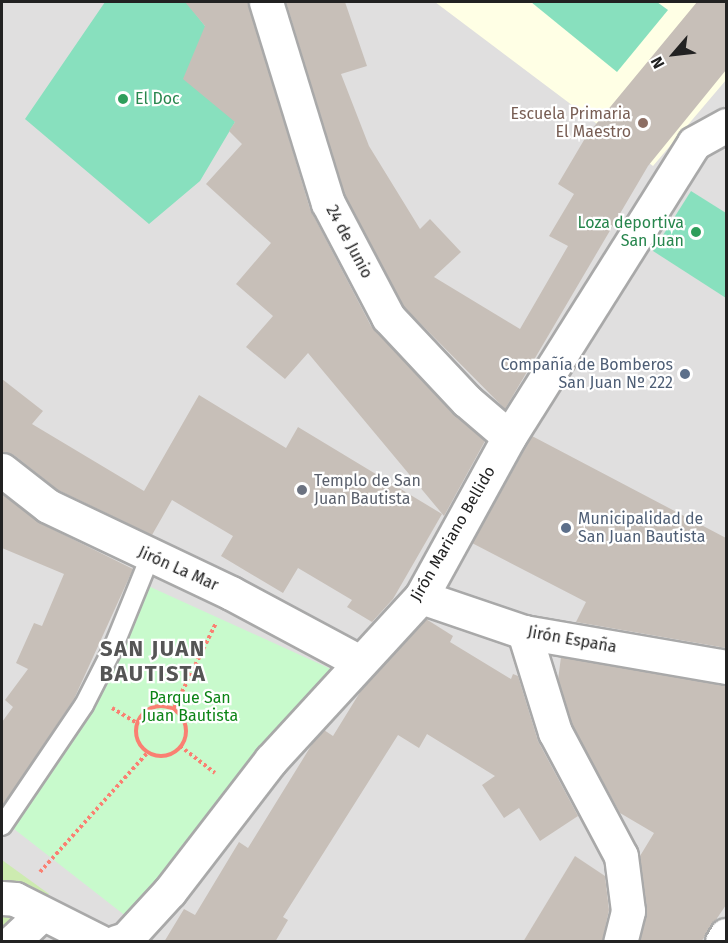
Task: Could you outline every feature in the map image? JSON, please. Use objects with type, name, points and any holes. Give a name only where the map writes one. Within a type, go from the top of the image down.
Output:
[{"type":"street","name":"24 de Junio","points":[[266,2],[328,203],[388,317],[467,401],[509,437]]},
{"type":"street","name":"Jirón Mariano Bellido","points":[[116,942],[126,939],[163,898],[271,760],[358,661],[421,597],[509,437],[694,143],[726,125]]},
{"type":"street","name":"Jirón La Mar","points":[[2,470],[48,506],[150,557],[231,592],[358,661]]},
{"type":"street","name":"Jirón España","points":[[421,597],[524,632],[726,667]]},
{"type":"street","points":[[524,632],[555,732],[621,856],[628,911],[620,942]]},
{"type":"street","points":[[12,942],[20,904],[100,942]]},
{"type":"street","points":[[722,942],[726,935]]},
{"type":"lane","points":[[2,826],[84,705],[113,648],[150,557]]},
{"type":"path","points":[[174,708],[231,592]]},
{"type":"path","points":[[154,706],[174,708],[185,724],[180,746],[168,755],[148,752],[136,737],[139,718],[154,706]]},
{"type":"path","points":[[180,746],[245,796]]},
{"type":"path","points":[[20,904],[148,752]]},
{"type":"shaded area","points":[[2,2],[726,2],[726,941],[2,941]]},
{"type":"shaded area","name":"Escuela Primaria El Maestro","points":[[435,2],[723,2],[726,80],[653,166]]},
{"type":"green space","name":"El Doc","points":[[105,2],[197,2],[191,8],[205,26],[235,122],[200,181],[149,224],[25,119]]},
{"type":"green space","points":[[531,2],[657,2],[668,10],[617,72]]},
{"type":"green space","name":"Loza deportiva San Juan","points":[[691,191],[726,213],[726,298],[653,251]]},
{"type":"green space","name":"Parque San Juan Bautista","points":[[146,585],[333,670],[332,681],[127,917],[9,825]]},
{"type":"green space","points":[[2,860],[49,894],[2,937]]},
{"type":"building","points":[[185,2],[248,2],[310,209],[371,326],[453,414],[485,441],[444,516],[308,353],[285,379],[246,347],[273,316],[236,284],[271,243],[206,184],[242,144],[229,131],[235,122],[183,79],[205,26]]},
{"type":"building","points":[[286,2],[345,2],[367,66],[341,74],[369,146],[420,229],[430,219],[461,252],[434,277],[520,329],[568,246],[549,236],[574,194],[558,184],[587,135],[697,2],[726,2],[726,70],[648,166],[505,409],[403,306],[345,196]]},
{"type":"building","points":[[2,379],[43,411],[32,424],[144,491],[199,395],[286,448],[298,427],[442,514],[393,599],[372,622],[347,607],[352,600],[298,568],[283,593],[221,556],[233,536],[172,500],[152,535],[58,490],[14,455],[2,452]]},
{"type":"building","name":"Municipalidad de San Juan Bautista","points":[[532,436],[726,538],[726,648],[576,622],[586,602],[472,543]]},
{"type":"building","points":[[2,493],[40,523],[133,569],[74,699],[2,807],[2,722],[13,707],[5,700],[28,669],[16,663],[34,623],[42,626],[64,574],[2,548]]},
{"type":"building","points":[[426,619],[453,636],[450,642],[511,679],[513,674],[518,676],[538,741],[578,816],[540,841],[519,808],[504,818],[482,785],[495,776],[427,734],[419,748],[398,735],[283,917],[288,920],[275,942],[164,942],[184,909],[195,915],[239,842],[248,848],[314,741],[324,730],[333,736],[362,689]]},
{"type":"building","points":[[561,657],[726,685],[726,905],[701,942],[639,942],[647,909],[640,856],[654,833],[620,813],[572,725],[558,680]]},
{"type":"building","points":[[575,856],[605,876],[609,910],[602,942],[523,942]]},
{"type":"place","name":"El Doc","points":[[123,99]]},
{"type":"place","name":"Escuela Primaria El Maestro","points":[[643,123]]},
{"type":"place","name":"Loza deportiva San Juan","points":[[696,232]]},
{"type":"place","name":"Compañía de Bomberos San Juan Nº 222","points":[[685,374]]},
{"type":"place","name":"Templo de San Juan Bautista","points":[[302,490]]},
{"type":"place","name":"Municipalidad de San Juan Bautista","points":[[566,528]]},
{"type":"district","name":"SAN JUAN BAUTISTA","points":[[153,660]]}]
